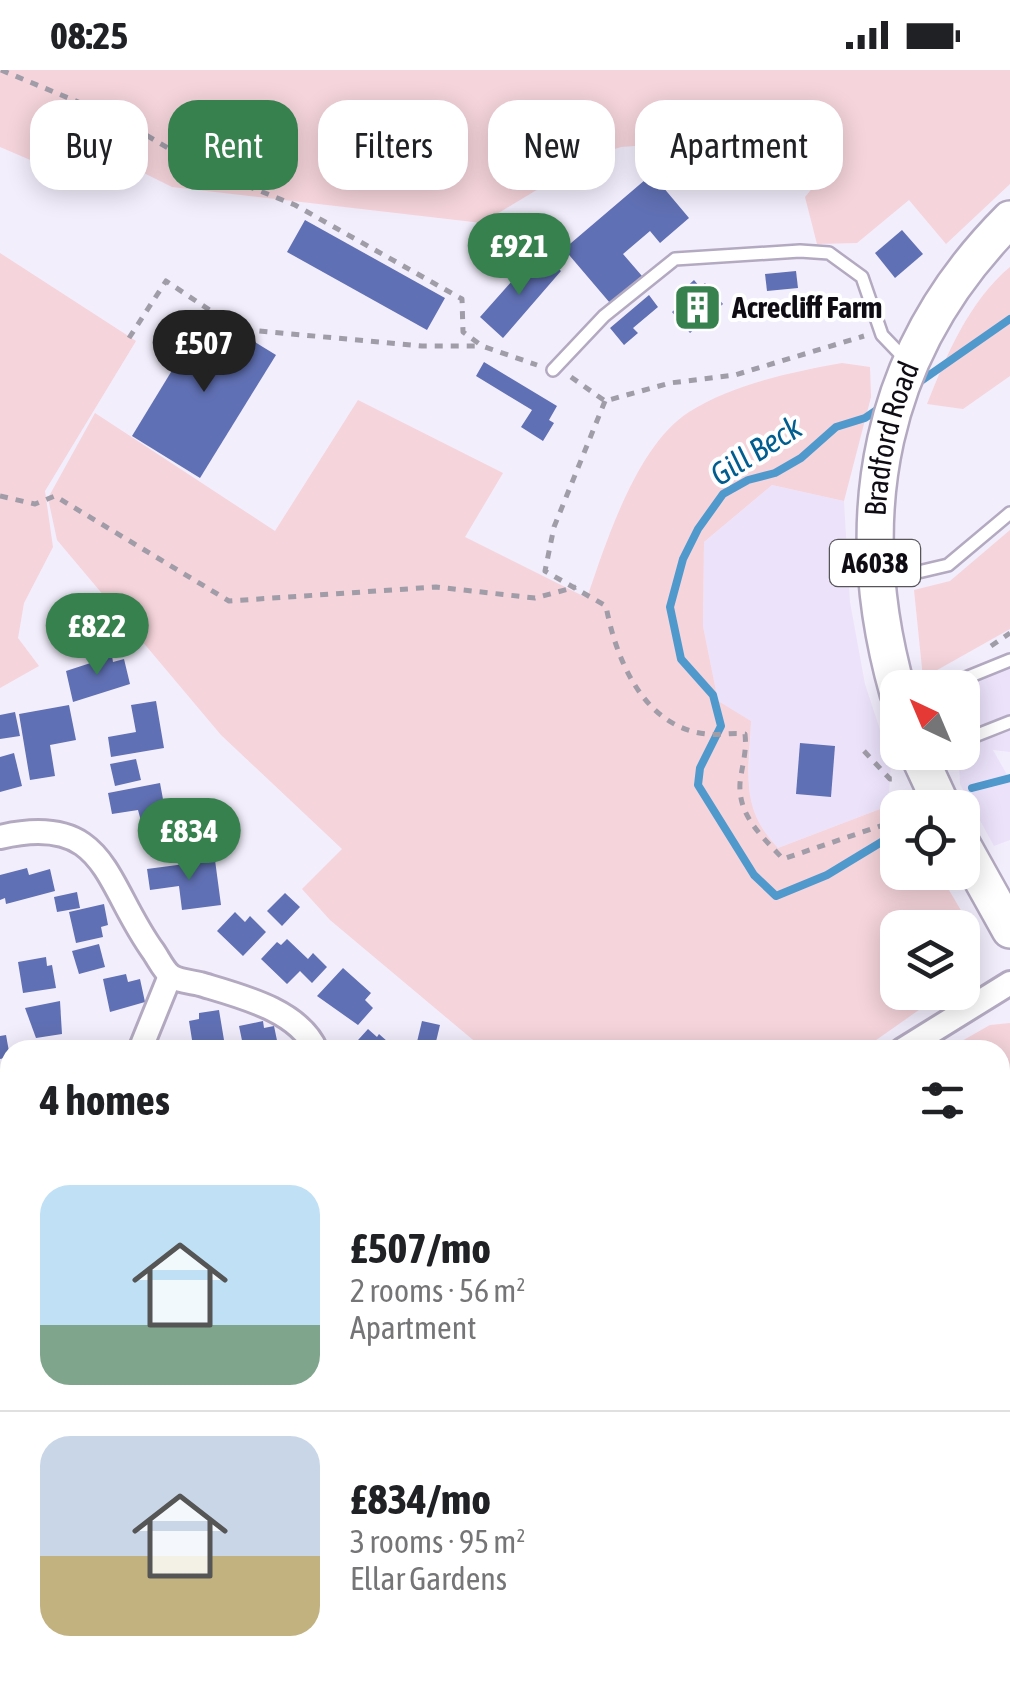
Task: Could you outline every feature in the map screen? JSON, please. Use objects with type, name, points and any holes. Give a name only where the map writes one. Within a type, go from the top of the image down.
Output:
[{"type":"main road","name":"Bradford Road","points":[[891,670],[881,634],[876,582],[878,482],[887,431],[909,363],[964,271],[1010,219]]},
{"type":"main road","points":[[980,876],[1010,930]]},
{"type":"street","points":[[0,837],[36,828],[66,833],[114,877],[139,932],[170,976],[278,1013],[308,1030],[312,1040]]},
{"type":"street","points":[[144,1040],[170,976]]},
{"type":"street","points":[[918,1040],[1010,983]]},
{"type":"lane","points":[[553,370],[646,281],[675,260],[692,256],[829,253],[862,277],[882,335],[909,363]]},
{"type":"lane","points":[[876,582],[948,565],[1010,513]]},
{"type":"lane","points":[[980,672],[1010,660]]},
{"type":"lane","points":[[980,734],[1010,722]]},
{"type":"path","points":[[1,70],[120,119],[200,167],[286,202],[462,299],[463,332],[482,346],[553,370],[605,401],[670,384],[735,375],[860,336],[882,335]]},
{"type":"path","points":[[129,338],[166,282],[238,329],[422,346],[482,346]]},
{"type":"path","points":[[605,401],[554,527],[545,571],[606,606],[612,638],[638,692],[669,725],[705,734],[741,732],[747,754],[740,784],[746,818],[783,858],[880,826]]},
{"type":"path","points":[[0,496],[34,504],[55,496],[229,601],[434,587],[535,598],[576,586]]},
{"type":"shaded area","points":[[0,70],[1010,70],[1010,184],[946,244],[909,200],[857,243],[817,244],[805,197],[811,190],[843,190],[843,100],[635,100],[635,146],[615,149],[615,100],[488,100],[488,190],[537,190],[482,223],[198,190],[298,190],[298,100],[168,100],[168,185],[148,175],[148,100],[30,100],[30,160],[0,147]]},
{"type":"shaded area","points":[[0,253],[136,341],[45,491],[53,547],[24,603],[18,638],[39,666],[0,688]]},
{"type":"shaded area","points":[[1010,267],[1010,376],[963,409],[927,404],[971,313]]},
{"type":"shaded area","points":[[842,363],[870,367],[871,397],[844,501],[772,485],[704,542],[703,626],[718,701],[751,721],[748,773],[757,819],[778,848],[880,809],[880,890],[949,890],[961,910],[880,910],[880,1010],[919,1010],[876,1040],[473,1040],[330,920],[302,889],[342,849],[221,735],[57,540],[48,498],[95,413],[275,531],[358,400],[503,473],[465,537],[587,598],[626,496],[654,447],[689,412],[744,387]]},
{"type":"shaded area","points":[[772,485],[844,501],[850,602],[865,684],[880,730],[880,770],[891,770],[889,790],[880,790],[880,809],[778,848],[754,822],[748,785],[751,721],[718,702],[703,626],[704,542]]},
{"type":"shaded area","points":[[1010,530],[1010,629],[937,670],[922,670],[914,590],[950,581]]},
{"type":"shaded area","points":[[1010,661],[1010,752],[993,750],[1010,780],[1010,840],[994,846],[980,820],[980,790],[963,790],[960,784],[959,770],[980,770],[980,674]]},
{"type":"shaded area","points":[[1010,1023],[1010,1040],[964,1040],[990,1025]]},
{"type":"building","points":[[635,188],[665,190],[689,218],[660,243],[650,231],[623,254],[642,276],[610,303],[564,249]]},
{"type":"building","points":[[305,220],[445,298],[427,330],[287,252]]},
{"type":"building","points":[[902,230],[923,254],[895,278],[875,253]]},
{"type":"building","points":[[545,257],[561,271],[503,338],[480,317],[513,280],[520,286]]},
{"type":"building","points":[[796,271],[798,288],[767,291],[765,274]]},
{"type":"building","name":"Acrecliff Farm","points":[[694,280],[700,287],[705,283],[723,304],[690,333],[672,312],[687,299],[681,292]]},
{"type":"building","points":[[649,295],[658,307],[633,328],[638,333],[624,345],[610,328]]},
{"type":"building","points":[[207,313],[276,355],[200,478],[132,436]]},
{"type":"building","points":[[484,362],[557,406],[549,420],[554,423],[543,441],[521,427],[532,410],[476,376]]},
{"type":"building","points":[[112,656],[113,662],[124,659],[130,684],[73,702],[66,671]]},
{"type":"building","points":[[156,701],[164,748],[111,757],[108,737],[136,732],[131,705]]},
{"type":"building","points":[[69,705],[76,740],[50,745],[55,776],[30,780],[19,714]]},
{"type":"building","points":[[15,712],[20,736],[0,739],[0,715]]},
{"type":"building","points":[[800,743],[835,746],[831,797],[796,794]]},
{"type":"building","points":[[14,753],[22,786],[0,792],[0,757]]},
{"type":"building","points":[[136,759],[141,780],[115,786],[110,764]]},
{"type":"building","points":[[160,783],[173,853],[151,857],[138,810],[112,814],[108,793]]},
{"type":"building","points":[[215,860],[221,905],[182,910],[179,886],[150,890],[147,869]]},
{"type":"building","points":[[27,868],[29,875],[50,869],[55,891],[6,904],[5,898],[0,900],[0,875]]},
{"type":"building","points":[[77,892],[80,908],[57,912],[54,897]]},
{"type":"building","points":[[285,893],[300,907],[282,926],[267,911]]},
{"type":"building","points":[[104,904],[108,925],[101,927],[103,937],[76,943],[69,912]]},
{"type":"building","points":[[235,912],[245,922],[250,916],[266,932],[243,956],[217,931]]},
{"type":"building","points":[[287,939],[308,959],[313,953],[327,967],[312,983],[300,971],[287,984],[261,959],[277,942],[281,945]]},
{"type":"building","points":[[99,944],[105,967],[79,974],[72,951]]},
{"type":"building","points":[[46,957],[47,966],[52,965],[56,988],[23,993],[18,962]]},
{"type":"building","points":[[343,968],[371,993],[365,1000],[373,1008],[358,1025],[317,996]]},
{"type":"building","points":[[126,974],[128,982],[140,979],[145,1002],[110,1012],[103,979]]},
{"type":"building","points":[[60,1001],[62,1034],[36,1038],[25,1008]]},
{"type":"building","points":[[219,1010],[224,1040],[192,1040],[189,1021],[199,1019],[199,1013]]},
{"type":"building","points":[[263,1021],[264,1028],[274,1026],[277,1040],[242,1040],[239,1026]]},
{"type":"building","points":[[422,1021],[440,1025],[436,1040],[417,1040]]},
{"type":"building","points":[[368,1029],[386,1040],[358,1040]]},
{"type":"waterway","name":"Gill Beck","points":[[918,383],[1010,319]]},
{"type":"waterway","name":"Gill Beck","points":[[880,843],[827,875],[776,896],[754,875],[698,785],[700,768],[721,726],[713,695],[681,659],[670,607],[683,559],[723,494],[748,480],[775,473],[801,458],[836,427],[865,418],[881,407]]},
{"type":"waterway","name":"Gill Beck","points":[[972,788],[1010,778]]},
{"type":"place","name":"Acrecliff Farm","points":[[697,308]]}]
